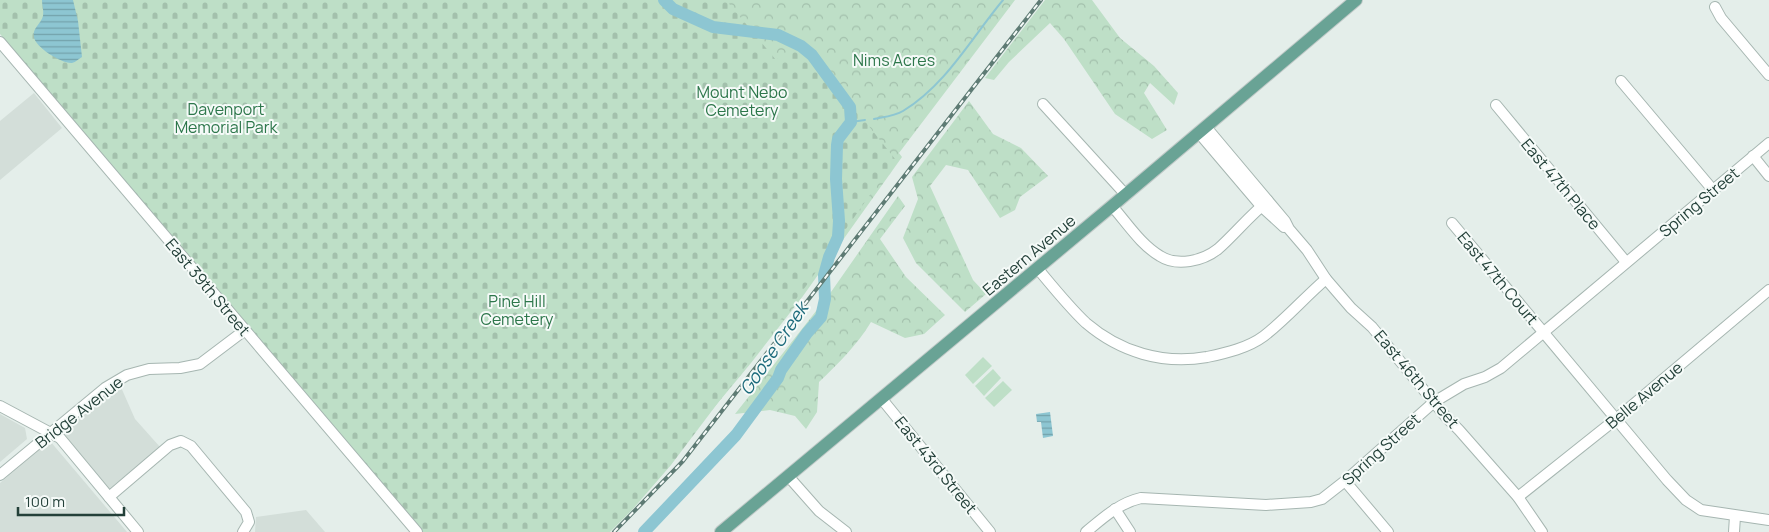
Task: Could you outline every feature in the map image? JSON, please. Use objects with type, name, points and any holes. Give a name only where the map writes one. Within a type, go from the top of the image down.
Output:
[{"type":"main road","name":"Eastern Avenue","points":[[721,532],[1038,269],[1356,0]]},
{"type":"street","points":[[1715,7],[1721,18],[1769,75]]},
{"type":"street","name":"East 39th Street","points":[[0,42],[245,330],[411,530]]},
{"type":"street","points":[[1621,81],[1713,190]]},
{"type":"street","points":[[1043,104],[1126,195]]},
{"type":"street","name":"East 47th Place","points":[[1496,105],[1626,262]]},
{"type":"street","name":"East 46th Street","points":[[1203,130],[1264,204],[1285,221],[1326,278],[1351,308],[1372,327],[1434,402],[1518,497],[1542,532]]},
{"type":"street","name":"Spring Street","points":[[1086,532],[1114,509],[1128,501],[1141,498],[1266,505],[1311,502],[1322,499],[1434,402],[1464,384],[1494,374],[1769,143]]},
{"type":"street","points":[[1753,156],[1769,176]]},
{"type":"street","points":[[1112,206],[1142,241],[1161,257],[1177,261],[1192,261],[1204,258],[1217,249],[1264,204]]},
{"type":"street","name":"East 47th Court","points":[[1452,223],[1667,480],[1686,500],[1701,510],[1769,520]]},
{"type":"street","points":[[1038,269],[1085,322],[1120,347],[1150,356],[1182,360],[1213,356],[1246,346],[1263,336],[1326,278]]},
{"type":"street","name":"Belle Avenue","points":[[1518,497],[1616,419],[1769,290]]},
{"type":"street","name":"Bridge Avenue","points":[[0,475],[105,388],[127,375],[149,369],[180,368],[200,364],[245,330]]},
{"type":"street","name":"East 43rd Street","points":[[882,398],[990,532]]},
{"type":"street","points":[[0,406],[60,438],[138,532]]},
{"type":"street","points":[[109,497],[170,445],[181,441],[191,446],[246,512],[249,522],[242,532]]},
{"type":"street","points":[[788,476],[819,511],[846,532]]},
{"type":"street","points":[[1345,481],[1388,532]]},
{"type":"street","points":[[1114,509],[1130,532]]},
{"type":"street","points":[[1734,532],[1735,516]]},
{"type":"shaded area","points":[[34,93],[62,128],[0,180],[0,121]]},
{"type":"shaded area","points":[[120,385],[135,419],[160,447],[109,489],[60,431],[100,398]]},
{"type":"shaded area","points":[[0,414],[25,428],[27,439],[0,462]]},
{"type":"shaded area","points":[[50,441],[127,532],[0,532],[0,483]]},
{"type":"shaded area","points":[[306,510],[325,532],[255,532],[256,517]]},
{"type":"green space","name":"Pine Hill Cemetery","points":[[0,0],[726,0],[776,60],[801,41],[895,159],[806,286],[671,465],[610,532],[422,532],[0,34]]},
{"type":"green space","points":[[605,0],[1015,0],[899,153],[902,157],[803,296],[751,363],[687,440]]},
{"type":"green space","points":[[1045,0],[1092,0],[1120,38],[1154,66],[1178,93],[1174,105],[1150,83],[1144,93],[1167,130],[1152,139],[1115,114],[1064,39],[1050,23],[1009,62],[994,80],[985,78]]},
{"type":"green space","points":[[969,101],[993,134],[1021,148],[1048,176],[1020,197],[1015,210],[1000,218],[968,170],[946,165],[930,186],[973,280],[986,294],[965,312],[916,263],[903,238],[918,199],[912,177]]},
{"type":"green space","points":[[898,196],[905,206],[880,239],[906,277],[945,315],[924,334],[905,338],[871,322],[834,368],[819,382],[817,412],[806,429],[795,416],[770,410],[735,414],[831,292]]},
{"type":"green space","points":[[983,357],[992,366],[973,384],[965,375]]},
{"type":"green space","points":[[993,369],[1001,378],[984,396],[975,386]]},
{"type":"green space","points":[[1003,381],[1012,390],[994,407],[985,398]]},
{"type":"water","points":[[42,0],[73,0],[78,21],[82,57],[75,62],[68,63],[56,58],[44,50],[36,41],[34,31],[43,16]]},
{"type":"water","points":[[1050,412],[1053,436],[1043,438],[1041,422],[1037,422],[1036,414]]},
{"type":"waterway","name":"Goose Creek","points":[[644,532],[736,435],[778,378],[781,370],[807,333],[821,317],[825,299],[824,275],[829,257],[838,237],[837,145],[838,139],[851,122],[850,107],[812,55],[801,46],[778,35],[713,27],[673,9],[664,0]]},
{"type":"waterway","points":[[874,119],[900,113],[932,88],[958,60],[1003,0]]},
{"type":"waterway","points":[[851,122],[865,120]]},
{"type":"railway","points":[[614,532],[683,461],[1041,0]]},
{"type":"park label","name":"Nims Acres","points":[[894,60]]},
{"type":"park label","name":"Mount Nebo Cemetery","points":[[742,101]]},
{"type":"park label","name":"Davenport Memorial Park","points":[[226,118]]}]
